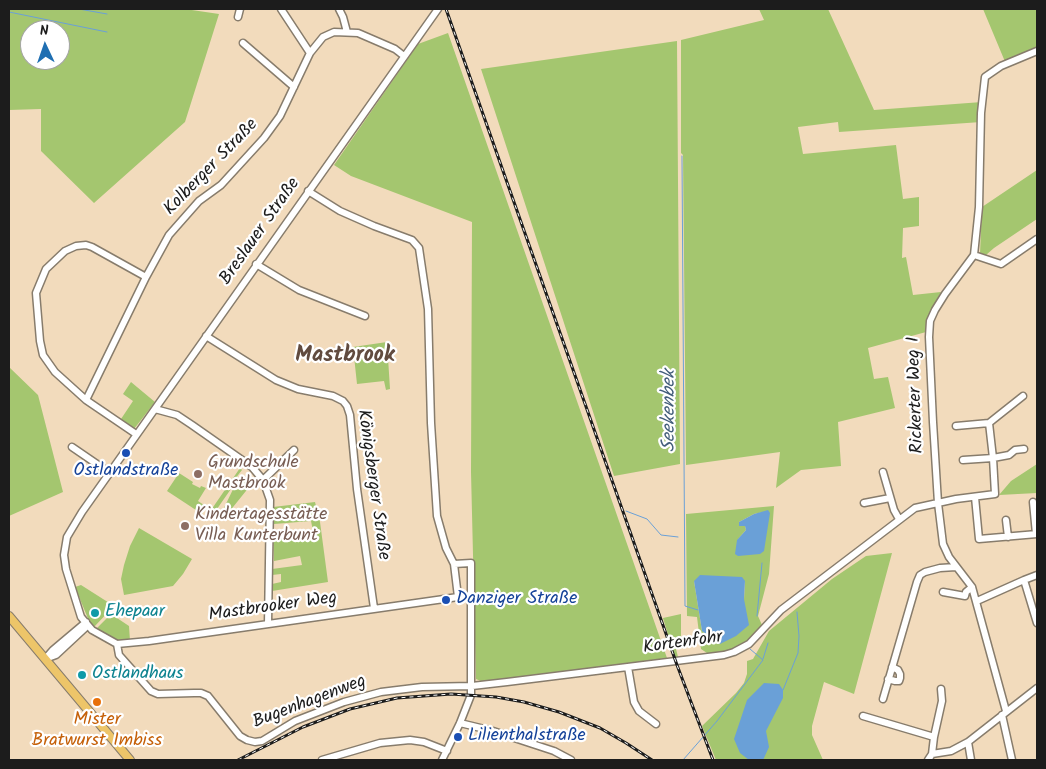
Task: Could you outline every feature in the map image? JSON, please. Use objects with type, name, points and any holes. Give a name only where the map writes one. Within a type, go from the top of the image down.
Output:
[{"type":"main road","points":[[9,616],[130,760]]},
{"type":"street","points":[[238,18],[240,9]]},
{"type":"street","points":[[282,9],[310,52]]},
{"type":"street","points":[[338,9],[343,17],[347,32]]},
{"type":"street","name":"Breslauer Straße","points":[[110,473],[438,9]]},
{"type":"street","name":"Kolberger Straße","points":[[86,400],[146,277],[169,236],[199,201],[221,185],[259,144],[280,116],[310,52],[324,37],[334,32],[347,32],[358,33],[372,38],[395,49],[404,56]]},
{"type":"street","points":[[243,43],[294,87]]},
{"type":"street","name":"Rickerter Weg I","points":[[1012,760],[1004,713],[977,601],[972,587],[956,567],[943,544],[938,503],[931,395],[930,321],[945,294],[974,255],[980,208],[981,113],[985,77],[1001,66],[1037,51]]},
{"type":"street","points":[[308,191],[340,211],[412,240],[419,248],[428,309],[431,432],[437,516],[446,548],[454,564],[458,596]]},
{"type":"street","points":[[974,255],[1001,264],[1037,239]]},
{"type":"street","points":[[136,434],[86,400],[55,372],[43,355],[36,292],[46,269],[65,251],[76,246],[86,245],[92,247],[146,277]]},
{"type":"street","points":[[256,264],[299,290],[365,316]]},
{"type":"street","name":"Königsberger Straße","points":[[206,336],[276,380],[298,390],[334,396],[343,401],[347,406],[350,415],[357,489],[374,608]]},
{"type":"street","points":[[956,426],[989,423],[1023,396]]},
{"type":"street","points":[[155,409],[177,416],[192,425],[252,467],[263,480],[270,500],[268,624]]},
{"type":"street","points":[[989,423],[993,458]]},
{"type":"street","points":[[72,447],[110,473],[67,537],[64,555],[66,569],[81,617],[92,630],[117,644]]},
{"type":"street","points":[[963,460],[993,458],[1009,455],[1015,450],[1024,449]]},
{"type":"street","points":[[263,480],[294,450]]},
{"type":"street","name":"Kortenfohr","points":[[472,686],[724,655],[743,648],[781,610],[915,508],[956,498],[995,494],[993,458]]},
{"type":"street","points":[[883,472],[894,510],[899,519]]},
{"type":"street","points":[[975,497],[980,539],[1036,534],[1033,502]]},
{"type":"street","points":[[864,503],[890,498]]},
{"type":"street","points":[[1006,520],[1008,537]]},
{"type":"street","points":[[442,760],[469,702],[472,686],[471,563],[454,564]]},
{"type":"street","points":[[883,699],[916,582],[920,575],[933,570],[956,567]]},
{"type":"street","points":[[977,601],[1037,575]]},
{"type":"street","points":[[1024,580],[1037,623]]},
{"type":"street","points":[[942,592],[965,596],[966,592],[972,587]]},
{"type":"street","name":"Mastbrooker Weg","points":[[117,644],[458,596],[465,596],[471,600]]},
{"type":"street","points":[[45,659],[86,622]]},
{"type":"street","name":"Bugenhagenweg","points":[[117,644],[119,655],[150,691],[158,694],[201,693],[208,696],[240,736],[255,742],[262,741],[295,721],[344,702],[381,692],[422,687],[472,686]]},
{"type":"street","points":[[628,667],[634,702],[639,711],[656,724]]},
{"type":"street","points":[[888,679],[898,681],[900,678],[898,670],[892,667]]},
{"type":"street","points":[[932,754],[951,751],[968,742],[1037,688]]},
{"type":"street","points":[[928,760],[932,754],[942,701],[941,689]]},
{"type":"street","points":[[863,716],[934,737]]},
{"type":"street","points":[[460,723],[493,731],[554,751],[571,760]]},
{"type":"street","points":[[322,760],[380,743],[410,740],[424,742],[447,751]]},
{"type":"street","points":[[968,742],[971,760]]},
{"type":"green space","points":[[9,9],[185,9],[219,14],[185,122],[94,203],[41,151],[41,109],[9,110]]},
{"type":"green space","points":[[759,9],[828,9],[874,110],[982,102],[981,122],[839,132],[838,122],[798,127],[803,154],[896,145],[903,199],[919,197],[919,226],[903,228],[902,258],[906,257],[913,295],[941,292],[931,310],[926,332],[868,348],[874,379],[888,377],[895,408],[838,422],[841,466],[801,470],[776,488],[780,452],[686,465],[681,40],[764,20]]},
{"type":"green space","points":[[983,9],[1037,9],[1037,51],[1006,64]]},
{"type":"green space","points":[[448,33],[667,658],[488,684],[476,679],[471,472],[472,222],[351,176],[334,165],[418,44]]},
{"type":"green space","points":[[677,41],[680,464],[614,476],[481,69]]},
{"type":"green space","points":[[1037,170],[1037,219],[986,255],[980,254],[982,207]]},
{"type":"green space","points":[[387,342],[390,389],[386,390],[384,381],[357,384],[353,347]]},
{"type":"green space","points":[[9,367],[38,395],[63,492],[9,516]]},
{"type":"green space","points":[[131,382],[155,402],[134,429],[121,419],[133,401],[123,394]]},
{"type":"green space","points":[[1037,464],[1037,493],[999,495],[1011,481]]},
{"type":"green space","points":[[240,468],[242,470],[231,484],[233,486],[210,519],[208,518],[211,514],[209,513]]},
{"type":"green space","points":[[179,473],[193,482],[192,484],[200,488],[201,486],[206,488],[198,501],[207,507],[202,514],[167,491]]},
{"type":"green space","points":[[238,479],[254,481],[225,517],[223,510]]},
{"type":"green space","points":[[315,502],[320,522],[328,582],[272,591],[272,584],[281,582],[281,574],[272,575],[272,569],[302,565],[300,556],[274,561],[273,539],[313,531],[311,521],[274,524],[273,507]]},
{"type":"green space","points":[[774,506],[769,574],[758,616],[762,625],[748,642],[734,650],[710,655],[701,649],[697,617],[687,616],[686,514]],"holes":[[[768,511],[737,540],[746,530],[745,526],[739,522],[754,514]],[[694,581],[745,581],[744,599],[702,631]]]},
{"type":"green space","points":[[139,528],[192,559],[173,586],[124,595],[121,579],[124,565],[130,546]]},
{"type":"green space","points":[[892,553],[854,694],[824,682],[812,726],[812,735],[823,760],[716,760],[702,726],[744,683],[747,674],[747,661],[753,659],[769,631],[832,579],[866,556]]},
{"type":"green space","points":[[81,585],[114,606],[94,627],[89,621],[75,587]]},
{"type":"green space","points":[[111,614],[129,626],[130,641],[123,643],[114,640],[104,635],[97,628]]},
{"type":"green space","points":[[681,614],[681,639],[674,641],[678,657],[675,658],[663,618]]},
{"type":"water","points":[[768,510],[770,513],[764,551],[760,554],[738,556],[735,554],[737,540],[746,530],[745,526],[739,526],[739,522],[754,514]]},
{"type":"water","points":[[700,575],[742,577],[745,581],[744,599],[749,625],[736,636],[720,644],[702,631],[694,581]]},
{"type":"water","points":[[764,683],[779,684],[783,690],[783,698],[766,731],[769,747],[763,760],[749,760],[740,753],[734,739],[747,700]]},
{"type":"waterway","points":[[79,9],[107,14]]},
{"type":"waterway","points":[[9,12],[107,32]]},
{"type":"waterway","name":"Seekenbek","points":[[682,156],[685,606],[698,610]]},
{"type":"waterway","points":[[626,511],[647,519],[661,535],[678,537]]},
{"type":"waterway","points":[[757,616],[762,563]]},
{"type":"waterway","points":[[783,690],[798,653],[797,612]]},
{"type":"waterway","points":[[763,659],[768,643]]},
{"type":"waterway","name":"Seekenbek","points":[[683,760],[717,721],[763,660],[750,649]]},
{"type":"railway","points":[[446,9],[677,665],[713,760]]},
{"type":"railway","points":[[238,760],[303,727],[350,709],[397,698],[451,694],[496,697],[524,702],[559,712],[600,728],[652,760]]},
{"type":"place","name":"Ostlandstraße","points":[[126,453]]},
{"type":"place","name":"Grundschule Mastbrook","points":[[198,474]]},
{"type":"place","name":"Kindertagesstätte Villa Kunterbunt","points":[[185,526]]},
{"type":"place","name":"Danziger Straße","points":[[446,600]]},
{"type":"place","name":"Ehepaar","points":[[95,613]]},
{"type":"place","name":"Ostlandhaus","points":[[82,675]]},
{"type":"place","name":"Mister Bratwurst Imbiss","points":[[97,702]]},
{"type":"place","name":"Lilienthalstraße","points":[[458,737]]},
{"type":"district","name":"Mastbrook","points":[[345,357]]}]
